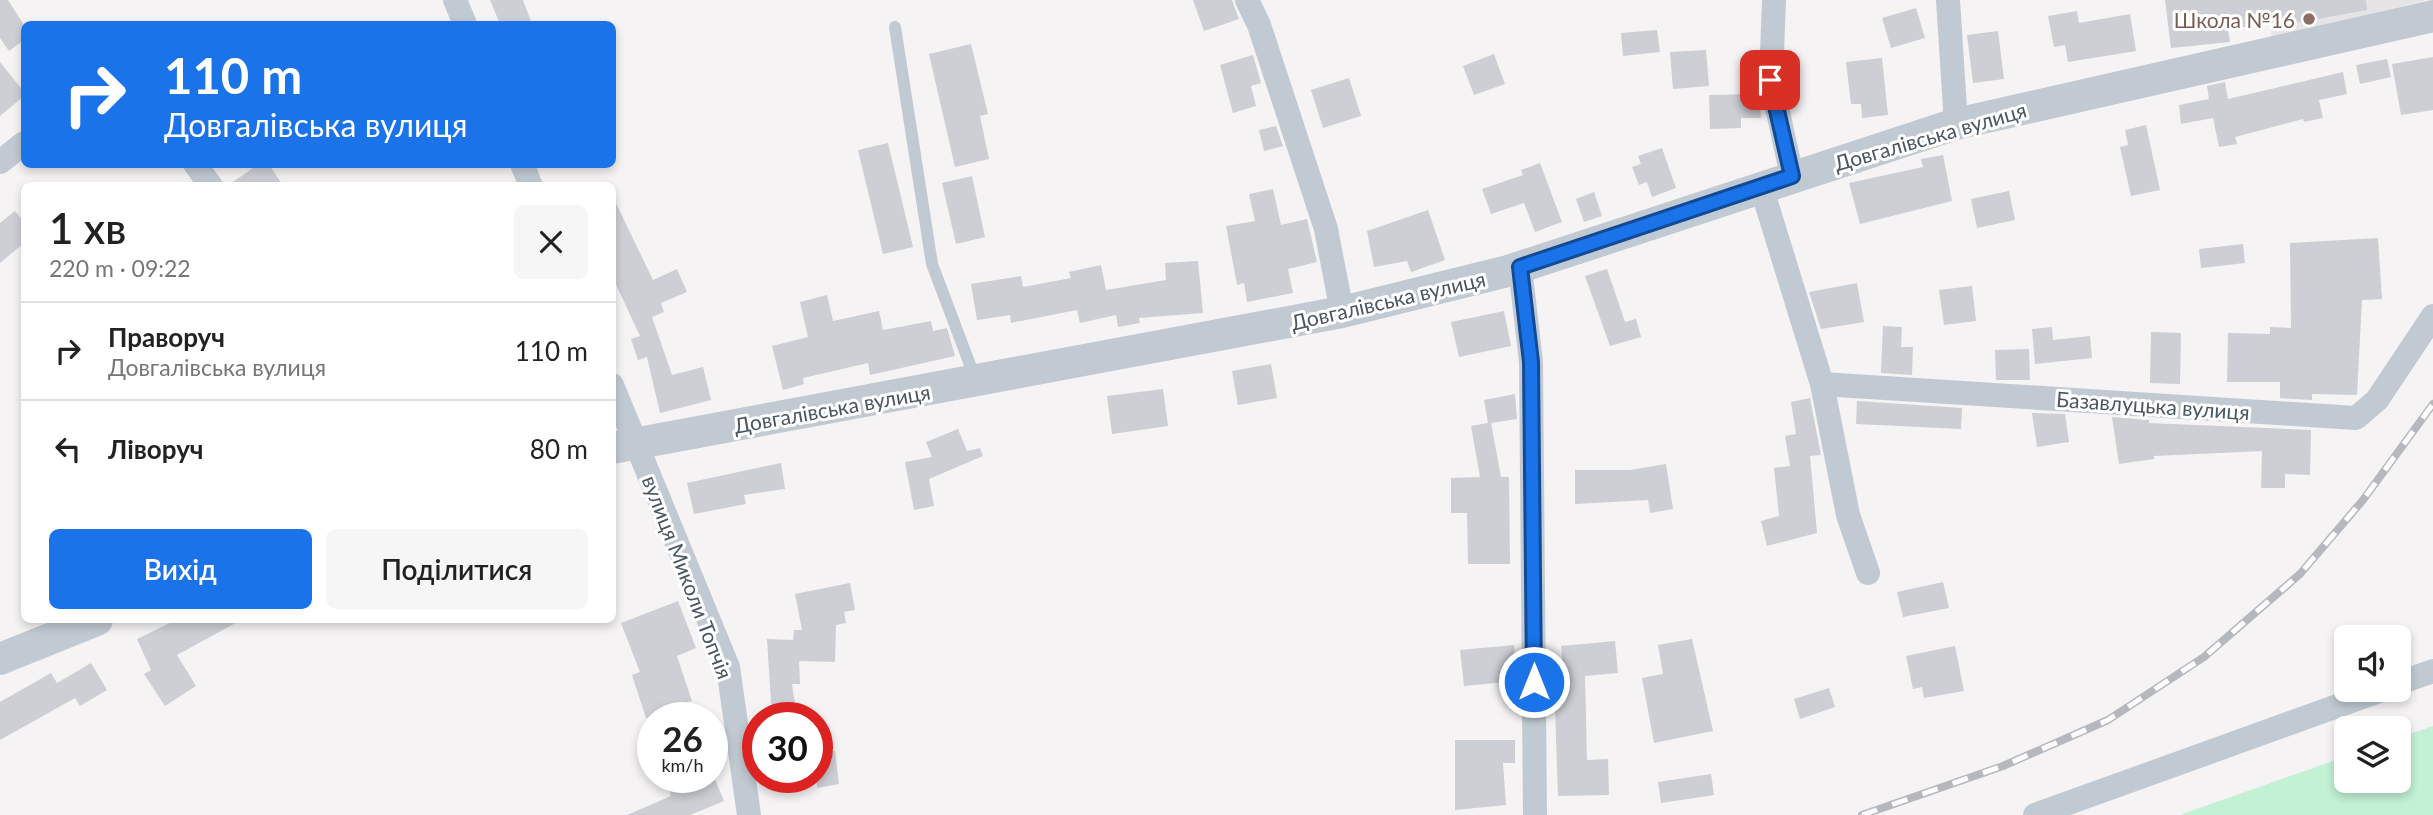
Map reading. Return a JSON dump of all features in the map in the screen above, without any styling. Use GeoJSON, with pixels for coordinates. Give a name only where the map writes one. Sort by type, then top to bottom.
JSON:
{"type":"FeatureCollection","features":[{"type":"Feature","properties":{"kind":"street"},"geometry":{"type":"LineString","coordinates":[[455,0],[464,21]]}},
{"type":"Feature","properties":{"kind":"street"},"geometry":{"type":"LineString","coordinates":[[1247,0],[1259,25],[1326,229],[1342,312]]}},
{"type":"Feature","properties":{"kind":"street"},"geometry":{"type":"LineString","coordinates":[[1774,0],[1770,80],[1792,176]]}},
{"type":"Feature","properties":{"kind":"street"},"geometry":{"type":"LineString","coordinates":[[1948,0],[1956,124]]}},
{"type":"Feature","properties":{"kind":"street","name":"Довгалівська вулиця"},"geometry":{"type":"LineString","coordinates":[[625,446],[1342,312],[1520,267],[1956,124],[2433,16]]}},
{"type":"Feature","properties":{"kind":"street"},"geometry":{"type":"LineString","coordinates":[[0,162],[21,145]]}},
{"type":"Feature","properties":{"kind":"street"},"geometry":{"type":"LineString","coordinates":[[197,168],[208,182]]}},
{"type":"Feature","properties":{"kind":"street"},"geometry":{"type":"LineString","coordinates":[[1761,186],[1822,384],[1848,515],[1868,573]]}},
{"type":"Feature","properties":{"kind":"street"},"geometry":{"type":"LineString","coordinates":[[1520,267],[1531,362],[1535,815]]}},
{"type":"Feature","properties":{"kind":"street","name":"Базавлуцька вулиця"},"geometry":{"type":"LineString","coordinates":[[1822,384],[2356,418],[2377,400],[2433,316]]}},
{"type":"Feature","properties":{"kind":"street","name":"вулиця Миколи Топчія"},"geometry":{"type":"LineString","coordinates":[[616,404],[625,446],[728,667],[750,815]]}},
{"type":"Feature","properties":{"kind":"street"},"geometry":{"type":"LineString","coordinates":[[0,659],[90,623]]}},
{"type":"Feature","properties":{"kind":"street"},"geometry":{"type":"LineString","coordinates":[[2411,679],[2433,671]]}},
{"type":"Feature","properties":{"kind":"street"},"geometry":{"type":"LineString","coordinates":[[2035,815],[2349,702]]}},
{"type":"Feature","properties":{"kind":"lane"},"geometry":{"type":"LineString","coordinates":[[895,27],[932,264],[976,382]]}},
{"type":"Feature","properties":{"kind":"shaded area","name":"Школа №16"},"geometry":{"type":"Polygon","coordinates":[[[2266,0],[2424,0],[2424,1],[2272,38],[2266,0]]]}},
{"type":"Feature","properties":{"kind":"green space"},"geometry":{"type":"Polygon","coordinates":[[[2433,726],[2433,815],[2180,815],[2334,761],[2334,793],[2411,793],[2411,734],[2433,726]]]}},
{"type":"Feature","properties":{"kind":"building"},"geometry":{"type":"Polygon","coordinates":[[[0,0],[8,0],[21,21],[21,42],[9,51],[0,38],[0,0]]]}},
{"type":"Feature","properties":{"kind":"building"},"geometry":{"type":"Polygon","coordinates":[[[490,0],[523,0],[531,21],[499,21],[490,0]]]}},
{"type":"Feature","properties":{"kind":"building"},"geometry":{"type":"Polygon","coordinates":[[[1193,0],[1232,0],[1239,19],[1204,31],[1193,0]]]}},
{"type":"Feature","properties":{"kind":"building"},"geometry":{"type":"Polygon","coordinates":[[[2165,0],[2366,0],[2367,10],[2296,23],[2295,18],[2228,30],[2230,42],[2171,48],[2165,0]]]}},
{"type":"Feature","properties":{"kind":"building"},"geometry":{"type":"Polygon","coordinates":[[[1916,8],[1925,38],[1891,48],[1882,18],[1916,8]]]}},
{"type":"Feature","properties":{"kind":"building"},"geometry":{"type":"Polygon","coordinates":[[[2077,11],[2079,23],[2130,14],[2136,51],[2068,62],[2065,45],[2054,47],[2048,16],[2077,11]]]}},
{"type":"Feature","properties":{"kind":"building"},"geometry":{"type":"Polygon","coordinates":[[[1657,30],[1660,52],[1623,56],[1621,33],[1657,30]]]}},
{"type":"Feature","properties":{"kind":"building"},"geometry":{"type":"Polygon","coordinates":[[[1998,31],[2004,79],[1973,83],[1967,35],[1998,31]]]}},
{"type":"Feature","properties":{"kind":"building"},"geometry":{"type":"Polygon","coordinates":[[[971,44],[988,114],[980,116],[989,159],[955,167],[929,54],[971,44]]]}},
{"type":"Feature","properties":{"kind":"building"},"geometry":{"type":"Polygon","coordinates":[[[1706,50],[1709,86],[1673,89],[1670,52],[1706,50]]]}},
{"type":"Feature","properties":{"kind":"building"},"geometry":{"type":"Polygon","coordinates":[[[1494,54],[1505,84],[1474,95],[1463,66],[1494,54]]]}},
{"type":"Feature","properties":{"kind":"building"},"geometry":{"type":"Polygon","coordinates":[[[1253,55],[1261,83],[1251,86],[1256,106],[1233,113],[1220,65],[1253,55]]]}},
{"type":"Feature","properties":{"kind":"building"},"geometry":{"type":"Polygon","coordinates":[[[2433,57],[2433,110],[2401,115],[2392,64],[2433,57]]]}},
{"type":"Feature","properties":{"kind":"building"},"geometry":{"type":"Polygon","coordinates":[[[1882,58],[1888,115],[1862,118],[1861,104],[1851,104],[1846,62],[1882,58]]]}},
{"type":"Feature","properties":{"kind":"building"},"geometry":{"type":"Polygon","coordinates":[[[2387,59],[2391,77],[2360,84],[2356,65],[2387,59]]]}},
{"type":"Feature","properties":{"kind":"building"},"geometry":{"type":"Polygon","coordinates":[[[0,62],[21,88],[21,98],[0,116],[0,62]]]}},
{"type":"Feature","properties":{"kind":"building"},"geometry":{"type":"Polygon","coordinates":[[[2343,72],[2347,94],[2319,100],[2323,118],[2304,122],[2303,119],[2235,137],[2237,144],[2219,147],[2213,118],[2181,124],[2179,105],[2209,99],[2207,86],[2225,82],[2228,99],[2343,72]]]}},
{"type":"Feature","properties":{"kind":"building"},"geometry":{"type":"Polygon","coordinates":[[[1349,78],[1361,116],[1323,128],[1311,90],[1349,78]]]}},
{"type":"Feature","properties":{"kind":"building"},"geometry":{"type":"Polygon","coordinates":[[[1759,94],[1761,118],[1741,118],[1741,128],[1710,129],[1709,95],[1759,94]]]}},
{"type":"Feature","properties":{"kind":"building"},"geometry":{"type":"Polygon","coordinates":[[[2146,125],[2160,190],[2131,196],[2120,147],[2128,145],[2125,130],[2146,125]]]}},
{"type":"Feature","properties":{"kind":"building"},"geometry":{"type":"Polygon","coordinates":[[[1276,126],[1283,146],[1264,151],[1259,130],[1276,126]]]}},
{"type":"Feature","properties":{"kind":"building"},"geometry":{"type":"Polygon","coordinates":[[[888,143],[913,247],[883,254],[858,150],[888,143]]]}},
{"type":"Feature","properties":{"kind":"building"},"geometry":{"type":"Polygon","coordinates":[[[1662,148],[1676,188],[1652,197],[1647,182],[1639,185],[1632,167],[1641,164],[1638,156],[1662,148]]]}},
{"type":"Feature","properties":{"kind":"building"},"geometry":{"type":"Polygon","coordinates":[[[1943,155],[1952,201],[1860,224],[1849,183],[1923,167],[1921,159],[1943,155]]]}},
{"type":"Feature","properties":{"kind":"building"},"geometry":{"type":"Polygon","coordinates":[[[1540,163],[1562,222],[1535,232],[1524,203],[1491,214],[1482,189],[1523,175],[1521,170],[1540,163]]]}},
{"type":"Feature","properties":{"kind":"building"},"geometry":{"type":"Polygon","coordinates":[[[253,168],[272,168],[280,182],[233,182],[253,168]]]}},
{"type":"Feature","properties":{"kind":"building"},"geometry":{"type":"Polygon","coordinates":[[[972,176],[985,237],[956,244],[942,183],[972,176]]]}},
{"type":"Feature","properties":{"kind":"building"},"geometry":{"type":"Polygon","coordinates":[[[1273,189],[1281,225],[1307,219],[1317,262],[1288,269],[1293,293],[1247,302],[1244,283],[1237,285],[1226,226],[1255,221],[1249,194],[1273,189]]]}},
{"type":"Feature","properties":{"kind":"building"},"geometry":{"type":"Polygon","coordinates":[[[2009,191],[2015,220],[1977,228],[1971,199],[2009,191]]]}},
{"type":"Feature","properties":{"kind":"building"},"geometry":{"type":"Polygon","coordinates":[[[1594,192],[1602,216],[1584,222],[1576,199],[1594,192]]]}},
{"type":"Feature","properties":{"kind":"building"},"geometry":{"type":"Polygon","coordinates":[[[616,203],[653,280],[677,269],[687,292],[661,303],[664,312],[652,317],[672,375],[703,367],[711,400],[660,413],[647,357],[638,360],[631,339],[640,336],[616,285],[616,203]]]}},
{"type":"Feature","properties":{"kind":"building"},"geometry":{"type":"Polygon","coordinates":[[[1428,210],[1445,260],[1411,272],[1407,261],[1374,267],[1367,231],[1428,210]]]}},
{"type":"Feature","properties":{"kind":"building"},"geometry":{"type":"Polygon","coordinates":[[[15,211],[21,218],[21,246],[0,263],[0,223],[15,211]]]}},
{"type":"Feature","properties":{"kind":"building"},"geometry":{"type":"Polygon","coordinates":[[[2378,238],[2382,299],[2362,300],[2357,395],[2312,394],[2312,400],[2280,398],[2280,382],[2227,382],[2228,333],[2270,334],[2270,327],[2291,328],[2290,243],[2378,238]]]}},
{"type":"Feature","properties":{"kind":"building"},"geometry":{"type":"Polygon","coordinates":[[[2243,244],[2245,263],[2201,268],[2199,249],[2243,244]]]}},
{"type":"Feature","properties":{"kind":"building"},"geometry":{"type":"Polygon","coordinates":[[[1198,261],[1203,313],[1139,318],[1140,323],[1118,327],[1116,315],[1080,323],[1077,310],[1011,323],[1010,315],[977,320],[971,284],[1021,276],[1023,287],[1071,278],[1069,272],[1101,265],[1106,290],[1166,280],[1165,263],[1198,261]]]}},
{"type":"Feature","properties":{"kind":"building"},"geometry":{"type":"Polygon","coordinates":[[[1607,269],[1625,322],[1636,319],[1641,337],[1610,346],[1585,276],[1607,269]]]}},
{"type":"Feature","properties":{"kind":"building"},"geometry":{"type":"Polygon","coordinates":[[[1857,283],[1864,322],[1821,329],[1809,292],[1857,283]]]}},
{"type":"Feature","properties":{"kind":"building"},"geometry":{"type":"Polygon","coordinates":[[[1972,286],[1976,321],[1944,325],[1939,290],[1972,286]]]}},
{"type":"Feature","properties":{"kind":"building"},"geometry":{"type":"Polygon","coordinates":[[[827,295],[833,321],[879,311],[883,330],[931,321],[933,331],[947,328],[955,356],[870,375],[868,363],[803,378],[804,384],[783,390],[772,346],[808,337],[800,302],[827,295]]]}},
{"type":"Feature","properties":{"kind":"building"},"geometry":{"type":"Polygon","coordinates":[[[1504,311],[1511,346],[1459,357],[1451,322],[1504,311]]]}},
{"type":"Feature","properties":{"kind":"building"},"geometry":{"type":"Polygon","coordinates":[[[1883,326],[1902,327],[1901,347],[1913,347],[1912,375],[1881,373],[1883,326]]]}},
{"type":"Feature","properties":{"kind":"building"},"geometry":{"type":"Polygon","coordinates":[[[2052,327],[2053,340],[2090,336],[2092,358],[2035,364],[2032,329],[2052,327]]]}},
{"type":"Feature","properties":{"kind":"building"},"geometry":{"type":"Polygon","coordinates":[[[2151,332],[2181,333],[2180,384],[2150,383],[2151,332]]]}},
{"type":"Feature","properties":{"kind":"building"},"geometry":{"type":"Polygon","coordinates":[[[2029,349],[2030,380],[1996,380],[1995,350],[2029,349]]]}},
{"type":"Feature","properties":{"kind":"building"},"geometry":{"type":"Polygon","coordinates":[[[1271,364],[1277,398],[1238,405],[1232,371],[1271,364]]]}},
{"type":"Feature","properties":{"kind":"building"},"geometry":{"type":"Polygon","coordinates":[[[1163,389],[1168,426],[1112,434],[1107,396],[1163,389]]]}},
{"type":"Feature","properties":{"kind":"building"},"geometry":{"type":"Polygon","coordinates":[[[1515,394],[1517,419],[1491,423],[1501,477],[1509,477],[1510,564],[1468,564],[1467,513],[1451,513],[1451,478],[1480,477],[1471,426],[1488,423],[1484,400],[1515,394]]]}},
{"type":"Feature","properties":{"kind":"building"},"geometry":{"type":"Polygon","coordinates":[[[1810,398],[1821,455],[1810,456],[1817,533],[1767,546],[1761,521],[1779,516],[1774,468],[1790,466],[1785,436],[1796,434],[1791,402],[1810,398]]]}},
{"type":"Feature","properties":{"kind":"building"},"geometry":{"type":"Polygon","coordinates":[[[1857,401],[1962,408],[1961,429],[1856,424],[1857,401]]]}},
{"type":"Feature","properties":{"kind":"building"},"geometry":{"type":"Polygon","coordinates":[[[2032,413],[2065,414],[2069,442],[2037,447],[2032,413]]]}},
{"type":"Feature","properties":{"kind":"building"},"geometry":{"type":"Polygon","coordinates":[[[2112,417],[2149,420],[2149,423],[2311,430],[2310,475],[2285,474],[2285,488],[2261,488],[2262,451],[2154,456],[2154,459],[2119,464],[2112,417]]]}},
{"type":"Feature","properties":{"kind":"building"},"geometry":{"type":"Polygon","coordinates":[[[958,429],[967,451],[980,448],[983,456],[929,479],[934,506],[914,510],[905,462],[932,457],[926,442],[958,429]]]}},
{"type":"Feature","properties":{"kind":"building"},"geometry":{"type":"Polygon","coordinates":[[[781,463],[785,489],[744,495],[746,504],[694,514],[687,483],[781,463]]]}},
{"type":"Feature","properties":{"kind":"building"},"geometry":{"type":"Polygon","coordinates":[[[1666,464],[1673,509],[1650,513],[1648,500],[1575,504],[1575,470],[1630,470],[1666,464]]]}},
{"type":"Feature","properties":{"kind":"building"},"geometry":{"type":"Polygon","coordinates":[[[1943,582],[1949,608],[1903,617],[1897,592],[1943,582]]]}},
{"type":"Feature","properties":{"kind":"building"},"geometry":{"type":"Polygon","coordinates":[[[850,583],[855,610],[844,612],[846,623],[836,625],[835,662],[799,661],[800,684],[792,684],[795,702],[771,702],[767,639],[793,640],[794,630],[802,630],[795,594],[850,583]]]}},
{"type":"Feature","properties":{"kind":"building"},"geometry":{"type":"Polygon","coordinates":[[[678,601],[696,648],[677,656],[692,701],[641,702],[632,675],[640,672],[621,623],[678,601]]]}},
{"type":"Feature","properties":{"kind":"building"},"geometry":{"type":"Polygon","coordinates":[[[170,623],[236,623],[177,655],[196,686],[165,706],[144,674],[151,670],[137,639],[170,623]]]}},
{"type":"Feature","properties":{"kind":"building"},"geometry":{"type":"Polygon","coordinates":[[[1692,639],[1713,731],[1654,743],[1642,678],[1663,674],[1658,645],[1692,639]]]}},
{"type":"Feature","properties":{"kind":"building"},"geometry":{"type":"Polygon","coordinates":[[[1615,641],[1618,673],[1585,676],[1587,760],[1608,759],[1609,795],[1558,796],[1554,679],[1564,679],[1561,646],[1615,641]]]}},
{"type":"Feature","properties":{"kind":"building"},"geometry":{"type":"Polygon","coordinates":[[[1514,645],[1518,681],[1464,686],[1460,650],[1514,645]]]}},
{"type":"Feature","properties":{"kind":"building"},"geometry":{"type":"Polygon","coordinates":[[[1955,646],[1964,691],[1924,698],[1922,687],[1913,689],[1906,656],[1955,646]]]}},
{"type":"Feature","properties":{"kind":"building"},"geometry":{"type":"Polygon","coordinates":[[[91,663],[107,690],[80,706],[75,698],[0,740],[0,702],[51,673],[57,683],[91,663]]]}},
{"type":"Feature","properties":{"kind":"building"},"geometry":{"type":"Polygon","coordinates":[[[1829,688],[1835,707],[1800,719],[1794,699],[1829,688]]]}},
{"type":"Feature","properties":{"kind":"building"},"geometry":{"type":"Polygon","coordinates":[[[1455,740],[1515,740],[1515,763],[1503,763],[1506,805],[1455,810],[1455,740]]]}},
{"type":"Feature","properties":{"kind":"building"},"geometry":{"type":"Polygon","coordinates":[[[833,751],[839,784],[833,785],[833,751]]]}},
{"type":"Feature","properties":{"kind":"building"},"geometry":{"type":"Polygon","coordinates":[[[1711,774],[1714,795],[1661,803],[1658,782],[1711,774]]]}},
{"type":"Feature","properties":{"kind":"building"},"geometry":{"type":"Polygon","coordinates":[[[670,793],[721,793],[724,801],[690,815],[627,815],[671,796],[670,793]]]}},
{"type":"Feature","properties":{"kind":"railway"},"geometry":{"type":"LineString","coordinates":[[1862,815],[2003,766],[2108,720],[2204,657],[2300,574],[2363,500],[2433,404]]}},
{"type":"Feature","properties":{"kind":"place","name":"Школа №16"},"geometry":{"type":"Point","coordinates":[2309,19]}},
{"type":"Feature","properties":{"kind":"route"},"geometry":{"type":"LineString","coordinates":[[1534,682],[1531,362],[1520,267],[1792,176],[1770,80]]}}]}
